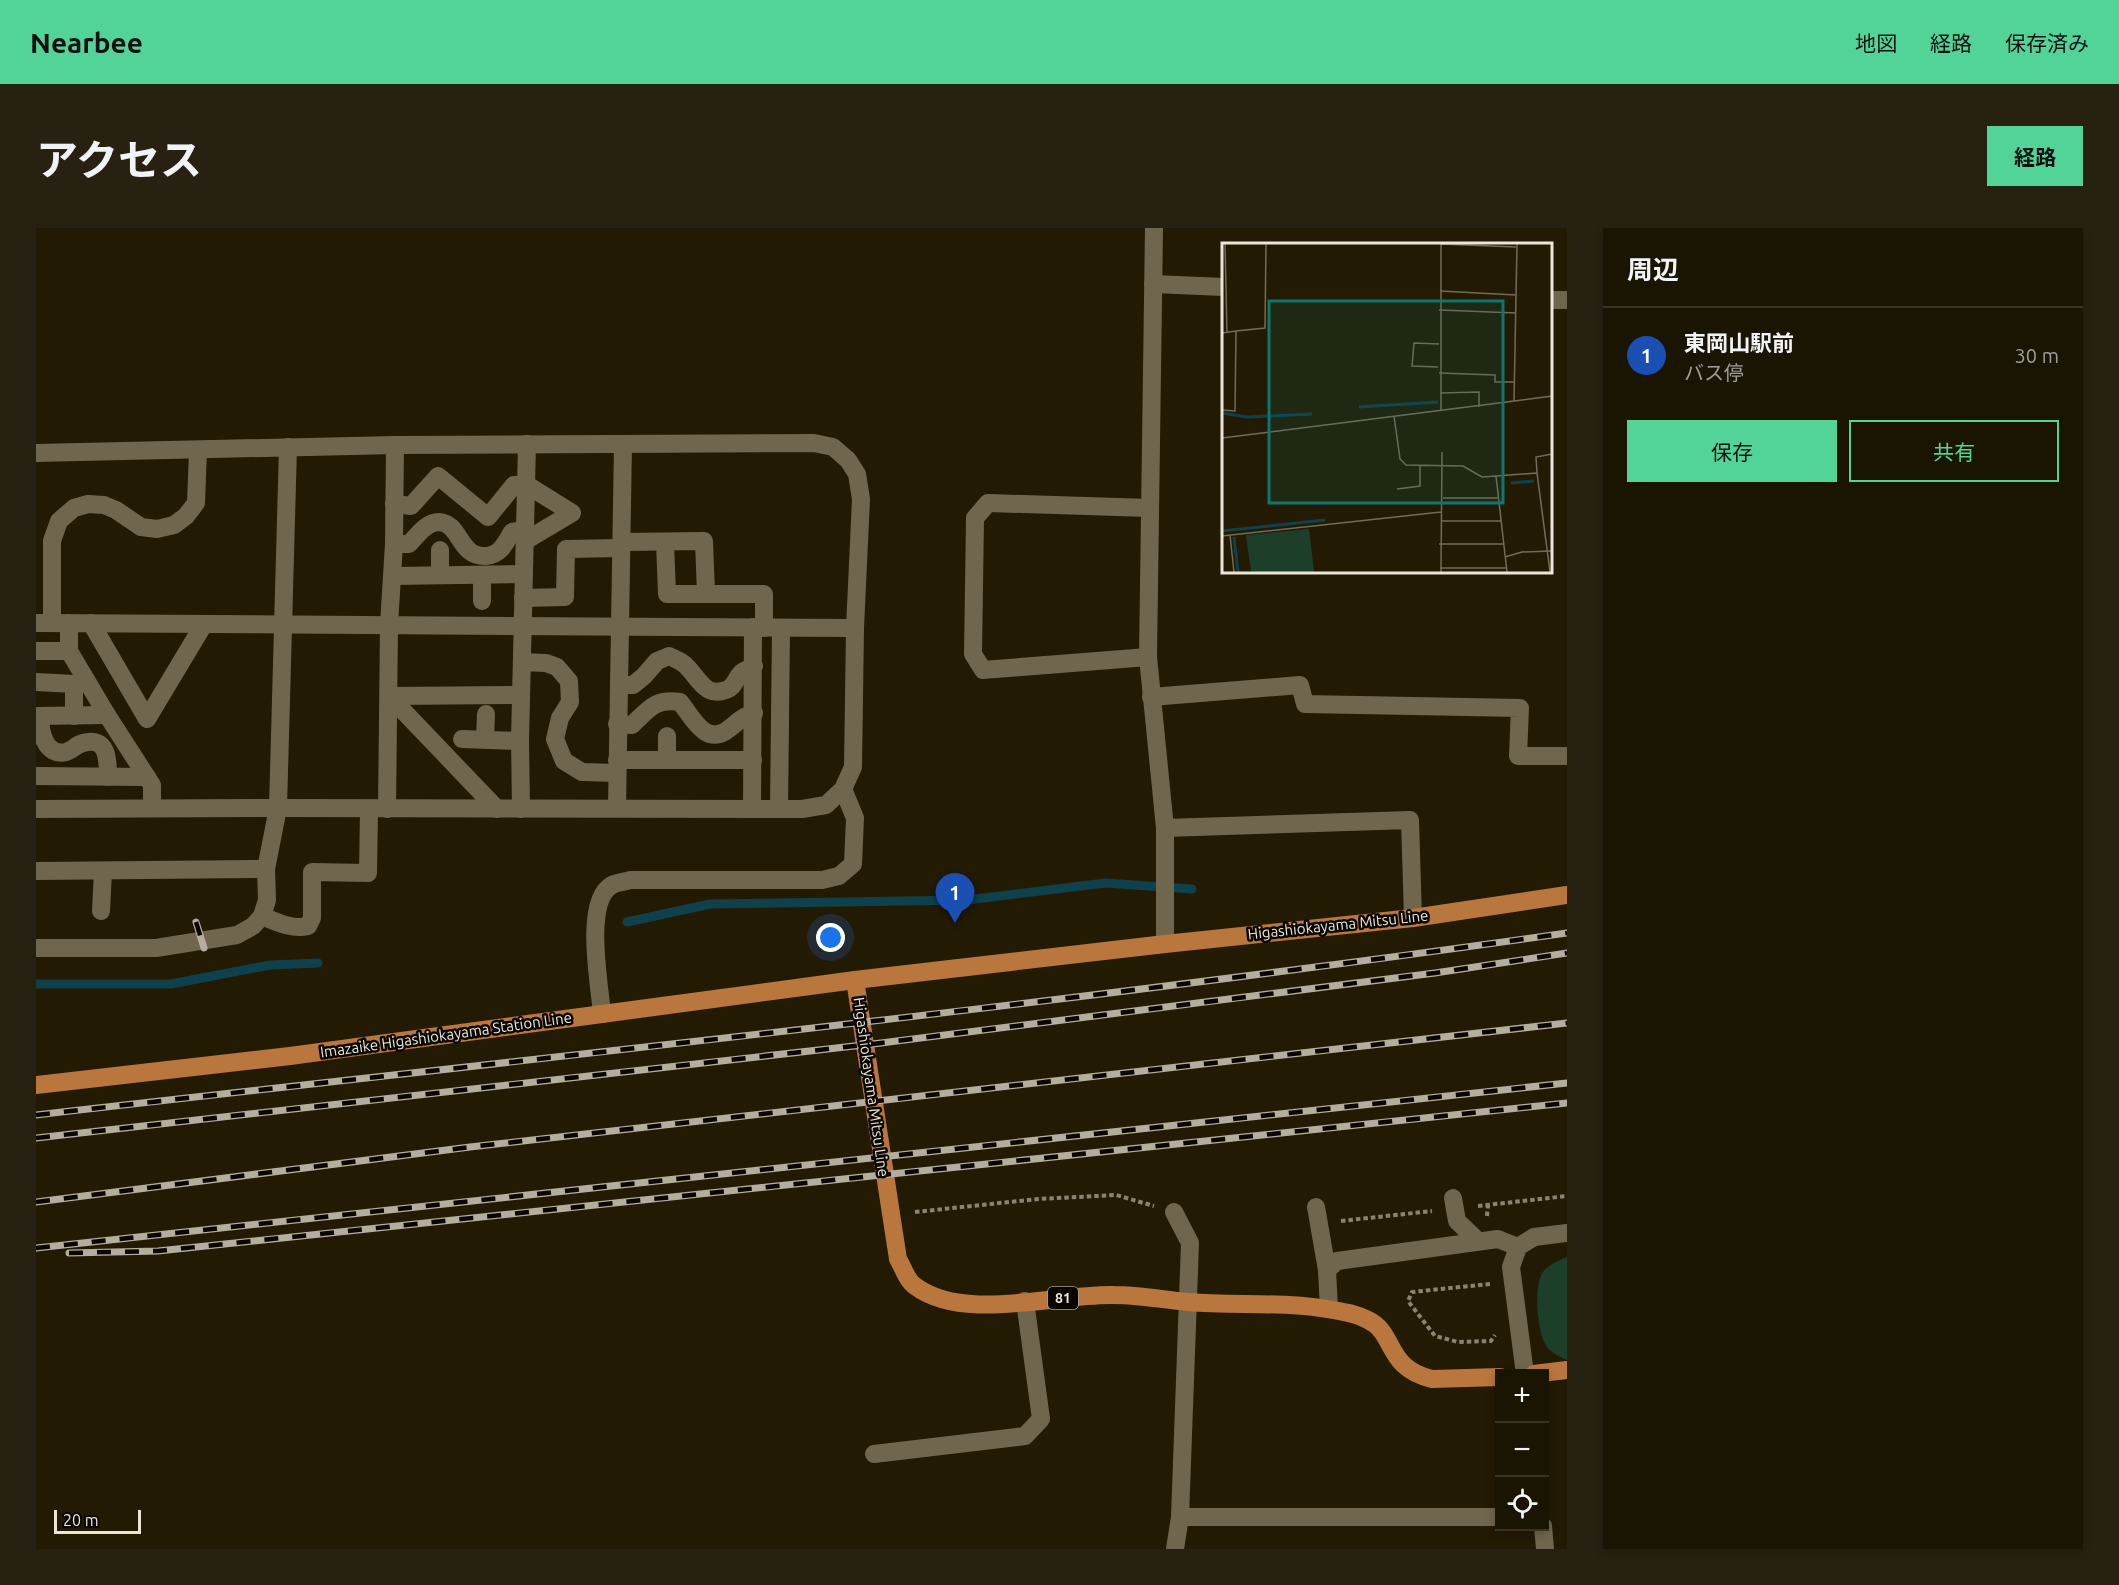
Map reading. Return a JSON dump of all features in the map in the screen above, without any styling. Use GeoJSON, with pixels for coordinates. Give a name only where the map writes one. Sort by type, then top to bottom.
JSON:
{"type":"FeatureCollection","features":[{"type":"Feature","properties":{"kind":"main road","name":"Higashiokayama Mitsu Line"},"geometry":{"type":"LineString","coordinates":[[1495,1377],[1432,1379],[1411,1373],[1401,1364],[1383,1333],[1371,1321],[1355,1314],[1309,1306],[1189,1302],[1115,1295],[968,1306],[936,1298],[913,1285],[898,1259],[855,980],[1413,918],[1567,895]]}},
{"type":"Feature","properties":{"kind":"main road","name":"Imazaike Higashiokayama Station Line"},"geometry":{"type":"LineString","coordinates":[[36,1085],[290,1056],[855,980]]}},
{"type":"Feature","properties":{"kind":"main road"},"geometry":{"type":"LineString","coordinates":[[1549,1372],[1567,1370]]}},
{"type":"Feature","properties":{"kind":"street"},"geometry":{"type":"LineString","coordinates":[[1154,228],[1148,657],[1165,828],[1165,944]]}},
{"type":"Feature","properties":{"kind":"street"},"geometry":{"type":"LineString","coordinates":[[1153,284],[1222,286]]}},
{"type":"Feature","properties":{"kind":"street"},"geometry":{"type":"LineString","coordinates":[[36,453],[395,445],[814,443],[833,447],[848,460],[857,474],[861,499],[855,628],[853,767],[843,789],[826,805],[802,810],[752,808],[36,809]]}},
{"type":"Feature","properties":{"kind":"street"},"geometry":{"type":"LineString","coordinates":[[521,808],[520,741],[527,444]]}},
{"type":"Feature","properties":{"kind":"street"},"geometry":{"type":"LineString","coordinates":[[617,808],[623,444]]}},
{"type":"Feature","properties":{"kind":"street"},"geometry":{"type":"LineString","coordinates":[[262,916],[289,926],[300,928],[308,926],[312,918],[312,872],[368,873],[378,808],[388,696],[395,445]]}},
{"type":"Feature","properties":{"kind":"street"},"geometry":{"type":"LineString","coordinates":[[36,948],[156,948],[237,935],[253,926],[262,916],[267,900],[266,869],[278,808],[288,447]]}},
{"type":"Feature","properties":{"kind":"street"},"geometry":{"type":"LineString","coordinates":[[152,808],[152,785],[52,623],[51,541],[59,521],[74,508],[88,504],[104,505],[116,510],[141,527],[157,529],[174,525],[186,516],[196,503],[198,450]]}},
{"type":"Feature","properties":{"kind":"street"},"geometry":{"type":"LineString","coordinates":[[394,504],[411,506],[438,476],[488,517],[514,485],[526,485],[572,513],[525,536],[512,532],[503,548],[495,555],[483,556],[472,553],[463,546],[450,526],[439,522],[427,525],[409,544],[394,544]]}},
{"type":"Feature","properties":{"kind":"street"},"geometry":{"type":"LineString","coordinates":[[1148,657],[983,670],[973,654],[975,518],[988,502],[1149,508]]}},
{"type":"Feature","properties":{"kind":"street"},"geometry":{"type":"LineString","coordinates":[[523,598],[565,597],[566,549],[704,541],[706,594]]}},
{"type":"Feature","properties":{"kind":"street"},"geometry":{"type":"LineString","coordinates":[[665,542],[667,594],[764,594],[779,809]]}},
{"type":"Feature","properties":{"kind":"street"},"geometry":{"type":"LineString","coordinates":[[440,550],[440,575]]}},
{"type":"Feature","properties":{"kind":"street"},"geometry":{"type":"LineString","coordinates":[[392,576],[524,574]]}},
{"type":"Feature","properties":{"kind":"street"},"geometry":{"type":"LineString","coordinates":[[482,575],[482,601]]}},
{"type":"Feature","properties":{"kind":"street"},"geometry":{"type":"LineString","coordinates":[[52,623],[855,628]]}},
{"type":"Feature","properties":{"kind":"street"},"geometry":{"type":"LineString","coordinates":[[91,623],[147,719],[204,624]]}},
{"type":"Feature","properties":{"kind":"street"},"geometry":{"type":"LineString","coordinates":[[752,808],[754,666],[766,627]]}},
{"type":"Feature","properties":{"kind":"street"},"geometry":{"type":"LineString","coordinates":[[36,651],[69,651]]}},
{"type":"Feature","properties":{"kind":"street"},"geometry":{"type":"LineString","coordinates":[[619,685],[633,685],[657,661],[669,656],[680,661],[689,669],[699,684],[708,691],[727,690],[735,684],[741,673],[754,666]]}},
{"type":"Feature","properties":{"kind":"street"},"geometry":{"type":"LineString","coordinates":[[522,663],[546,663],[557,667],[569,681],[570,702],[560,718],[555,739],[564,761],[582,772],[667,760],[753,760]]}},
{"type":"Feature","properties":{"kind":"street"},"geometry":{"type":"LineString","coordinates":[[36,682],[74,684],[74,716]]}},
{"type":"Feature","properties":{"kind":"street"},"geometry":{"type":"LineString","coordinates":[[1151,698],[1300,686],[1305,704],[1520,708],[1518,756],[1567,756]]}},
{"type":"Feature","properties":{"kind":"street"},"geometry":{"type":"LineString","coordinates":[[388,696],[521,695]]}},
{"type":"Feature","properties":{"kind":"street"},"geometry":{"type":"LineString","coordinates":[[388,696],[497,808]]}},
{"type":"Feature","properties":{"kind":"street"},"geometry":{"type":"LineString","coordinates":[[617,724],[632,725],[654,704],[667,700],[680,702],[696,725],[703,732],[713,735],[725,732],[733,727],[739,718],[754,713]]}},
{"type":"Feature","properties":{"kind":"street"},"geometry":{"type":"LineString","coordinates":[[485,739],[486,714]]}},
{"type":"Feature","properties":{"kind":"street"},"geometry":{"type":"LineString","coordinates":[[107,715],[38,716],[44,740],[56,752],[70,751],[84,742],[100,745],[108,757],[108,777]]}},
{"type":"Feature","properties":{"kind":"street"},"geometry":{"type":"LineString","coordinates":[[667,736],[667,760]]}},
{"type":"Feature","properties":{"kind":"street"},"geometry":{"type":"LineString","coordinates":[[462,739],[520,741]]}},
{"type":"Feature","properties":{"kind":"street"},"geometry":{"type":"LineString","coordinates":[[36,776],[147,777]]}},
{"type":"Feature","properties":{"kind":"street"},"geometry":{"type":"LineString","coordinates":[[602,1014],[595,926],[602,896],[612,885],[630,880],[822,880],[839,876],[853,864],[855,818],[843,789]]}},
{"type":"Feature","properties":{"kind":"street"},"geometry":{"type":"LineString","coordinates":[[1165,828],[1410,820],[1413,918]]}},
{"type":"Feature","properties":{"kind":"street"},"geometry":{"type":"LineString","coordinates":[[36,871],[266,869]]}},
{"type":"Feature","properties":{"kind":"street"},"geometry":{"type":"LineString","coordinates":[[101,912],[103,871]]}},
{"type":"Feature","properties":{"kind":"street"},"geometry":{"type":"LineString","coordinates":[[1453,1198],[1457,1221],[1482,1240]]}},
{"type":"Feature","properties":{"kind":"street"},"geometry":{"type":"LineString","coordinates":[[1316,1207],[1327,1270],[1329,1310]]}},
{"type":"Feature","properties":{"kind":"street"},"geometry":{"type":"LineString","coordinates":[[1174,1212],[1190,1243],[1180,1517],[1175,1549]]}},
{"type":"Feature","properties":{"kind":"street"},"geometry":{"type":"LineString","coordinates":[[1524,1369],[1511,1267],[1518,1247],[1534,1237],[1567,1233]]}},
{"type":"Feature","properties":{"kind":"street"},"geometry":{"type":"LineString","coordinates":[[1327,1270],[1337,1261],[1482,1240],[1498,1239],[1518,1247]]}},
{"type":"Feature","properties":{"kind":"street"},"geometry":{"type":"LineString","coordinates":[[874,1454],[1024,1436],[1041,1419],[1025,1301]]}},
{"type":"Feature","properties":{"kind":"street"},"geometry":{"type":"LineString","coordinates":[[1180,1517],[1495,1517]]}},
{"type":"Feature","properties":{"kind":"street"},"geometry":{"type":"LineString","coordinates":[[1543,1531],[1545,1549]]}},
{"type":"Feature","properties":{"kind":"path"},"geometry":{"type":"LineString","coordinates":[[890,1215],[1038,1199],[1116,1195],[1174,1212]]}},
{"type":"Feature","properties":{"kind":"path"},"geometry":{"type":"LineString","coordinates":[[1488,1205],[1482,1240],[1493,1284],[1412,1292],[1408,1301],[1435,1336],[1458,1342],[1491,1341],[1500,1330]]}},
{"type":"Feature","properties":{"kind":"green space"},"geometry":{"type":"Polygon","coordinates":[[[1567,1257],[1567,1360],[1547,1347],[1541,1331],[1537,1299],[1543,1272],[1557,1261],[1567,1257]]]}},
{"type":"Feature","properties":{"kind":"waterway"},"geometry":{"type":"LineString","coordinates":[[627,922],[710,904],[967,900],[1105,883],[1192,889]]}},
{"type":"Feature","properties":{"kind":"waterway"},"geometry":{"type":"LineString","coordinates":[[36,984],[171,984],[270,965],[318,963]]}},
{"type":"Feature","properties":{"kind":"railway"},"geometry":{"type":"LineString","coordinates":[[196,922],[204,948]]}},
{"type":"Feature","properties":{"kind":"railway"},"geometry":{"type":"LineString","coordinates":[[36,1115],[994,1007],[1567,933]]}},
{"type":"Feature","properties":{"kind":"railway"},"geometry":{"type":"LineString","coordinates":[[36,1138],[881,1043],[1435,973],[1567,953]]}},
{"type":"Feature","properties":{"kind":"railway"},"geometry":{"type":"LineString","coordinates":[[36,1202],[470,1147],[1567,1023]]}},
{"type":"Feature","properties":{"kind":"railway"},"geometry":{"type":"LineString","coordinates":[[36,1248],[1567,1083]]}},
{"type":"Feature","properties":{"kind":"railway"},"geometry":{"type":"LineString","coordinates":[[69,1253],[158,1251],[1567,1103]]}},
{"type":"Feature","properties":{"kind":"place","name":"東岡山駅前"},"geometry":{"type":"Point","coordinates":[955,923]}}]}
